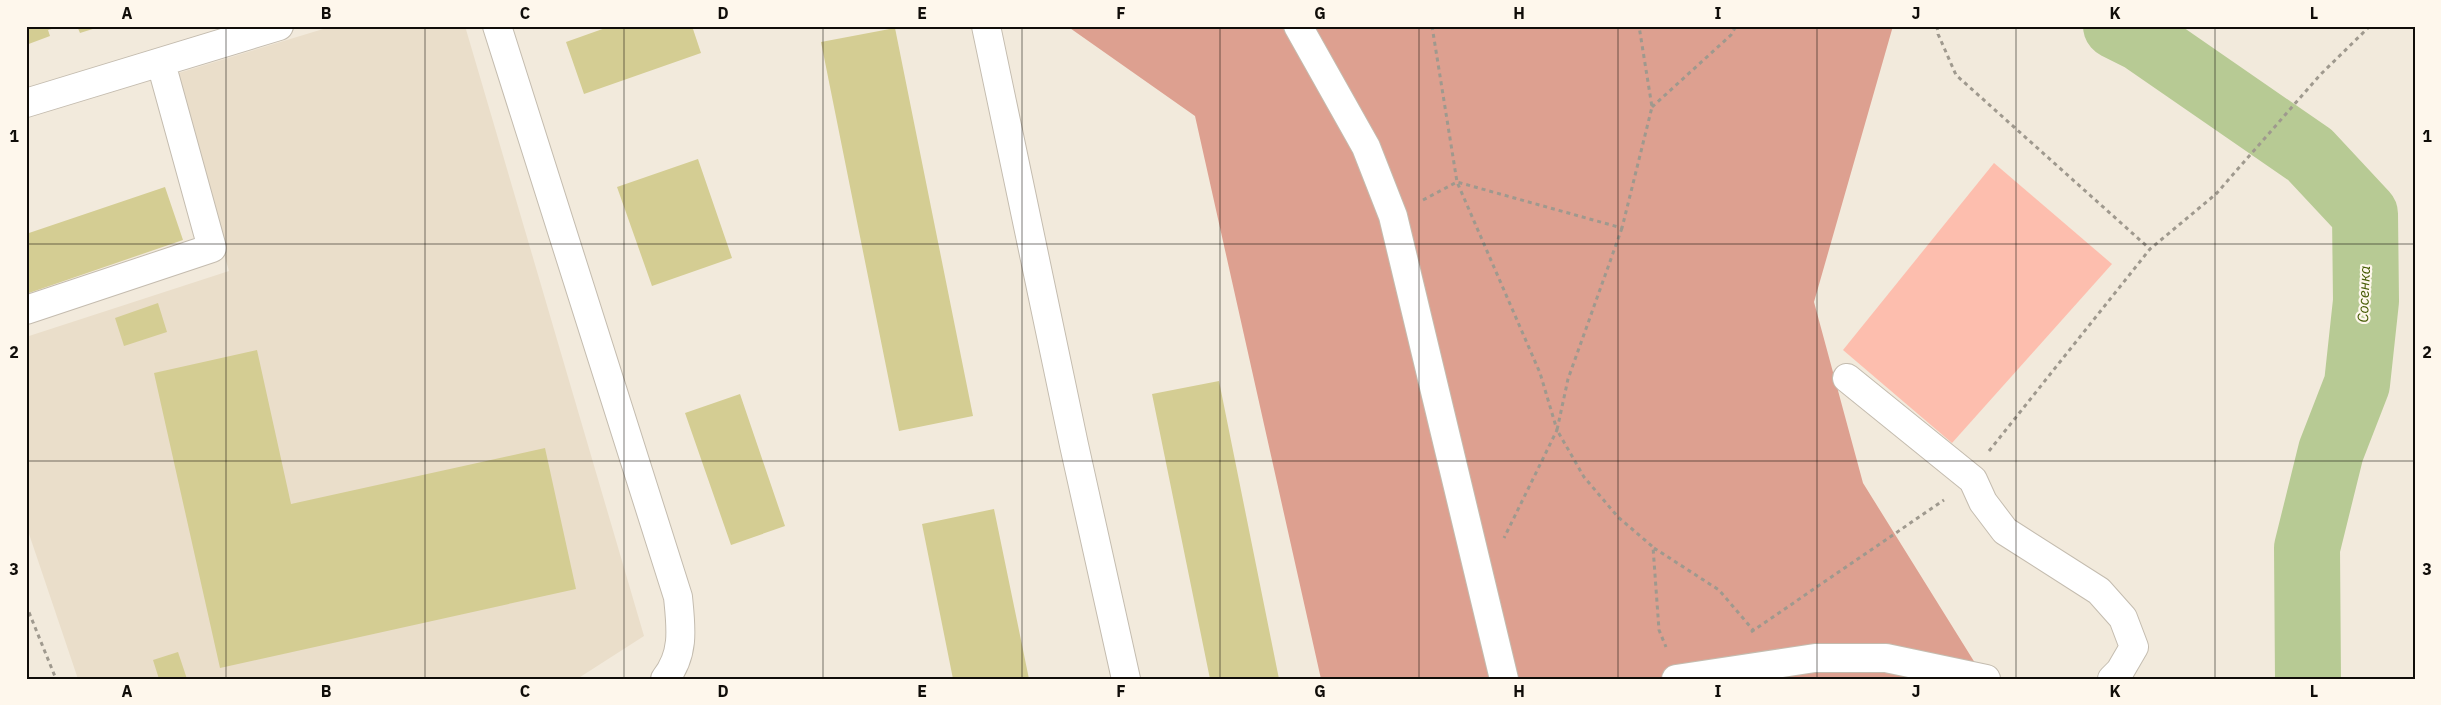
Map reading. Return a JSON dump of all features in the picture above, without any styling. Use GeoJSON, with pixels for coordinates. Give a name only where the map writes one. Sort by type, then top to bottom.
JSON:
{"type":"FeatureCollection","features":[{"type":"Feature","properties":{"kind":"lane"},"geometry":{"type":"LineString","coordinates":[[26,103],[279,26]]}},
{"type":"Feature","properties":{"kind":"lane"},"geometry":{"type":"LineString","coordinates":[[497,26],[678,597],[682,634],[674,667],[664,679]]}},
{"type":"Feature","properties":{"kind":"lane"},"geometry":{"type":"LineString","coordinates":[[986,26],[1074,445],[1126,679]]}},
{"type":"Feature","properties":{"kind":"lane"},"geometry":{"type":"LineString","coordinates":[[1298,26],[1366,147],[1393,216],[1504,679]]}},
{"type":"Feature","properties":{"kind":"lane"},"geometry":{"type":"LineString","coordinates":[[26,310],[212,248],[161,63]]}},
{"type":"Feature","properties":{"kind":"lane"},"geometry":{"type":"LineString","coordinates":[[1847,378],[1973,480],[1983,502],[2005,531],[2099,591],[2123,618],[2134,647],[2120,671],[2112,679]]}},
{"type":"Feature","properties":{"kind":"lane"},"geometry":{"type":"LineString","coordinates":[[1677,678],[1815,658],[1886,658],[1986,679]]}},
{"type":"Feature","properties":{"kind":"path"},"geometry":{"type":"LineString","coordinates":[[1432,26],[1457,182],[1540,373],[1557,430],[1584,478],[1618,517],[1654,547],[1719,590],[1754,631],[1762,635]]}},
{"type":"Feature","properties":{"kind":"path"},"geometry":{"type":"LineString","coordinates":[[1481,583],[1557,430],[1568,380],[1622,228],[1652,107],[1639,26]]}},
{"type":"Feature","properties":{"kind":"path"},"geometry":{"type":"LineString","coordinates":[[1652,107],[1731,35],[1736,26]]}},
{"type":"Feature","properties":{"kind":"path"},"geometry":{"type":"LineString","coordinates":[[1937,26],[1938,34],[1956,74],[2150,249]]}},
{"type":"Feature","properties":{"kind":"path"},"geometry":{"type":"LineString","coordinates":[[1754,631],[1973,480],[1985,456],[2150,249],[2216,194],[2320,75],[2370,26]]}},
{"type":"Feature","properties":{"kind":"path"},"geometry":{"type":"LineString","coordinates":[[1393,216],[1457,182],[1622,228]]}},
{"type":"Feature","properties":{"kind":"path"},"geometry":{"type":"LineString","coordinates":[[1654,547],[1660,630],[1677,678]]}},
{"type":"Feature","properties":{"kind":"path"},"geometry":{"type":"LineString","coordinates":[[26,605],[56,679]]}},
{"type":"Feature","properties":{"kind":"shaded area"},"geometry":{"type":"Polygon","coordinates":[[[333,26],[465,26],[644,636],[577,679],[78,679],[26,525],[26,337],[229,271],[172,75],[333,26]]]}},
{"type":"Feature","properties":{"kind":"shaded area"},"geometry":{"type":"Polygon","coordinates":[[[1067,26],[1893,26],[1814,302],[1863,483],[1985,679],[1321,679],[1195,116],[1067,26]]]}},
{"type":"Feature","properties":{"kind":"shaded area"},"geometry":{"type":"Polygon","coordinates":[[[1994,163],[2112,264],[1952,443],[1843,350],[1994,163]]]}},
{"type":"Feature","properties":{"kind":"building"},"geometry":{"type":"Polygon","coordinates":[[[26,26],[59,27],[48,30],[50,36],[26,45],[26,26]]]}},
{"type":"Feature","properties":{"kind":"building"},"geometry":{"type":"Polygon","coordinates":[[[77,26],[99,26],[99,27],[80,33],[77,26]]]}},
{"type":"Feature","properties":{"kind":"building"},"geometry":{"type":"Polygon","coordinates":[[[611,26],[692,26],[701,53],[584,94],[566,42],[611,26]]]}},
{"type":"Feature","properties":{"kind":"building"},"geometry":{"type":"Polygon","coordinates":[[[895,28],[973,416],[899,431],[821,42],[895,28]]]}},
{"type":"Feature","properties":{"kind":"building"},"geometry":{"type":"Polygon","coordinates":[[[698,159],[732,258],[652,286],[617,187],[698,159]]]}},
{"type":"Feature","properties":{"kind":"building"},"geometry":{"type":"Polygon","coordinates":[[[165,187],[183,240],[26,294],[26,234],[165,187]]]}},
{"type":"Feature","properties":{"kind":"building"},"geometry":{"type":"Polygon","coordinates":[[[158,303],[167,332],[124,346],[115,318],[158,303]]]}},
{"type":"Feature","properties":{"kind":"building"},"geometry":{"type":"Polygon","coordinates":[[[257,350],[291,504],[545,448],[576,589],[220,668],[154,373],[257,350]]]}},
{"type":"Feature","properties":{"kind":"building"},"geometry":{"type":"Polygon","coordinates":[[[1219,381],[1279,679],[1210,679],[1152,394],[1219,381]]]}},
{"type":"Feature","properties":{"kind":"building"},"geometry":{"type":"Polygon","coordinates":[[[740,394],[785,526],[731,545],[685,413],[740,394]]]}},
{"type":"Feature","properties":{"kind":"building"},"geometry":{"type":"Polygon","coordinates":[[[994,509],[1029,679],[953,679],[922,524],[994,509]]]}},
{"type":"Feature","properties":{"kind":"building"},"geometry":{"type":"Polygon","coordinates":[[[178,652],[187,679],[159,679],[153,660],[178,652]]]}},
{"type":"Feature","properties":{"kind":"waterway","name":"Сосенка"},"geometry":{"type":"LineString","coordinates":[[2116,26],[2142,39],[2310,155],[2365,214],[2366,301],[2357,384],[2331,451],[2307,548],[2308,679]]}}]}
